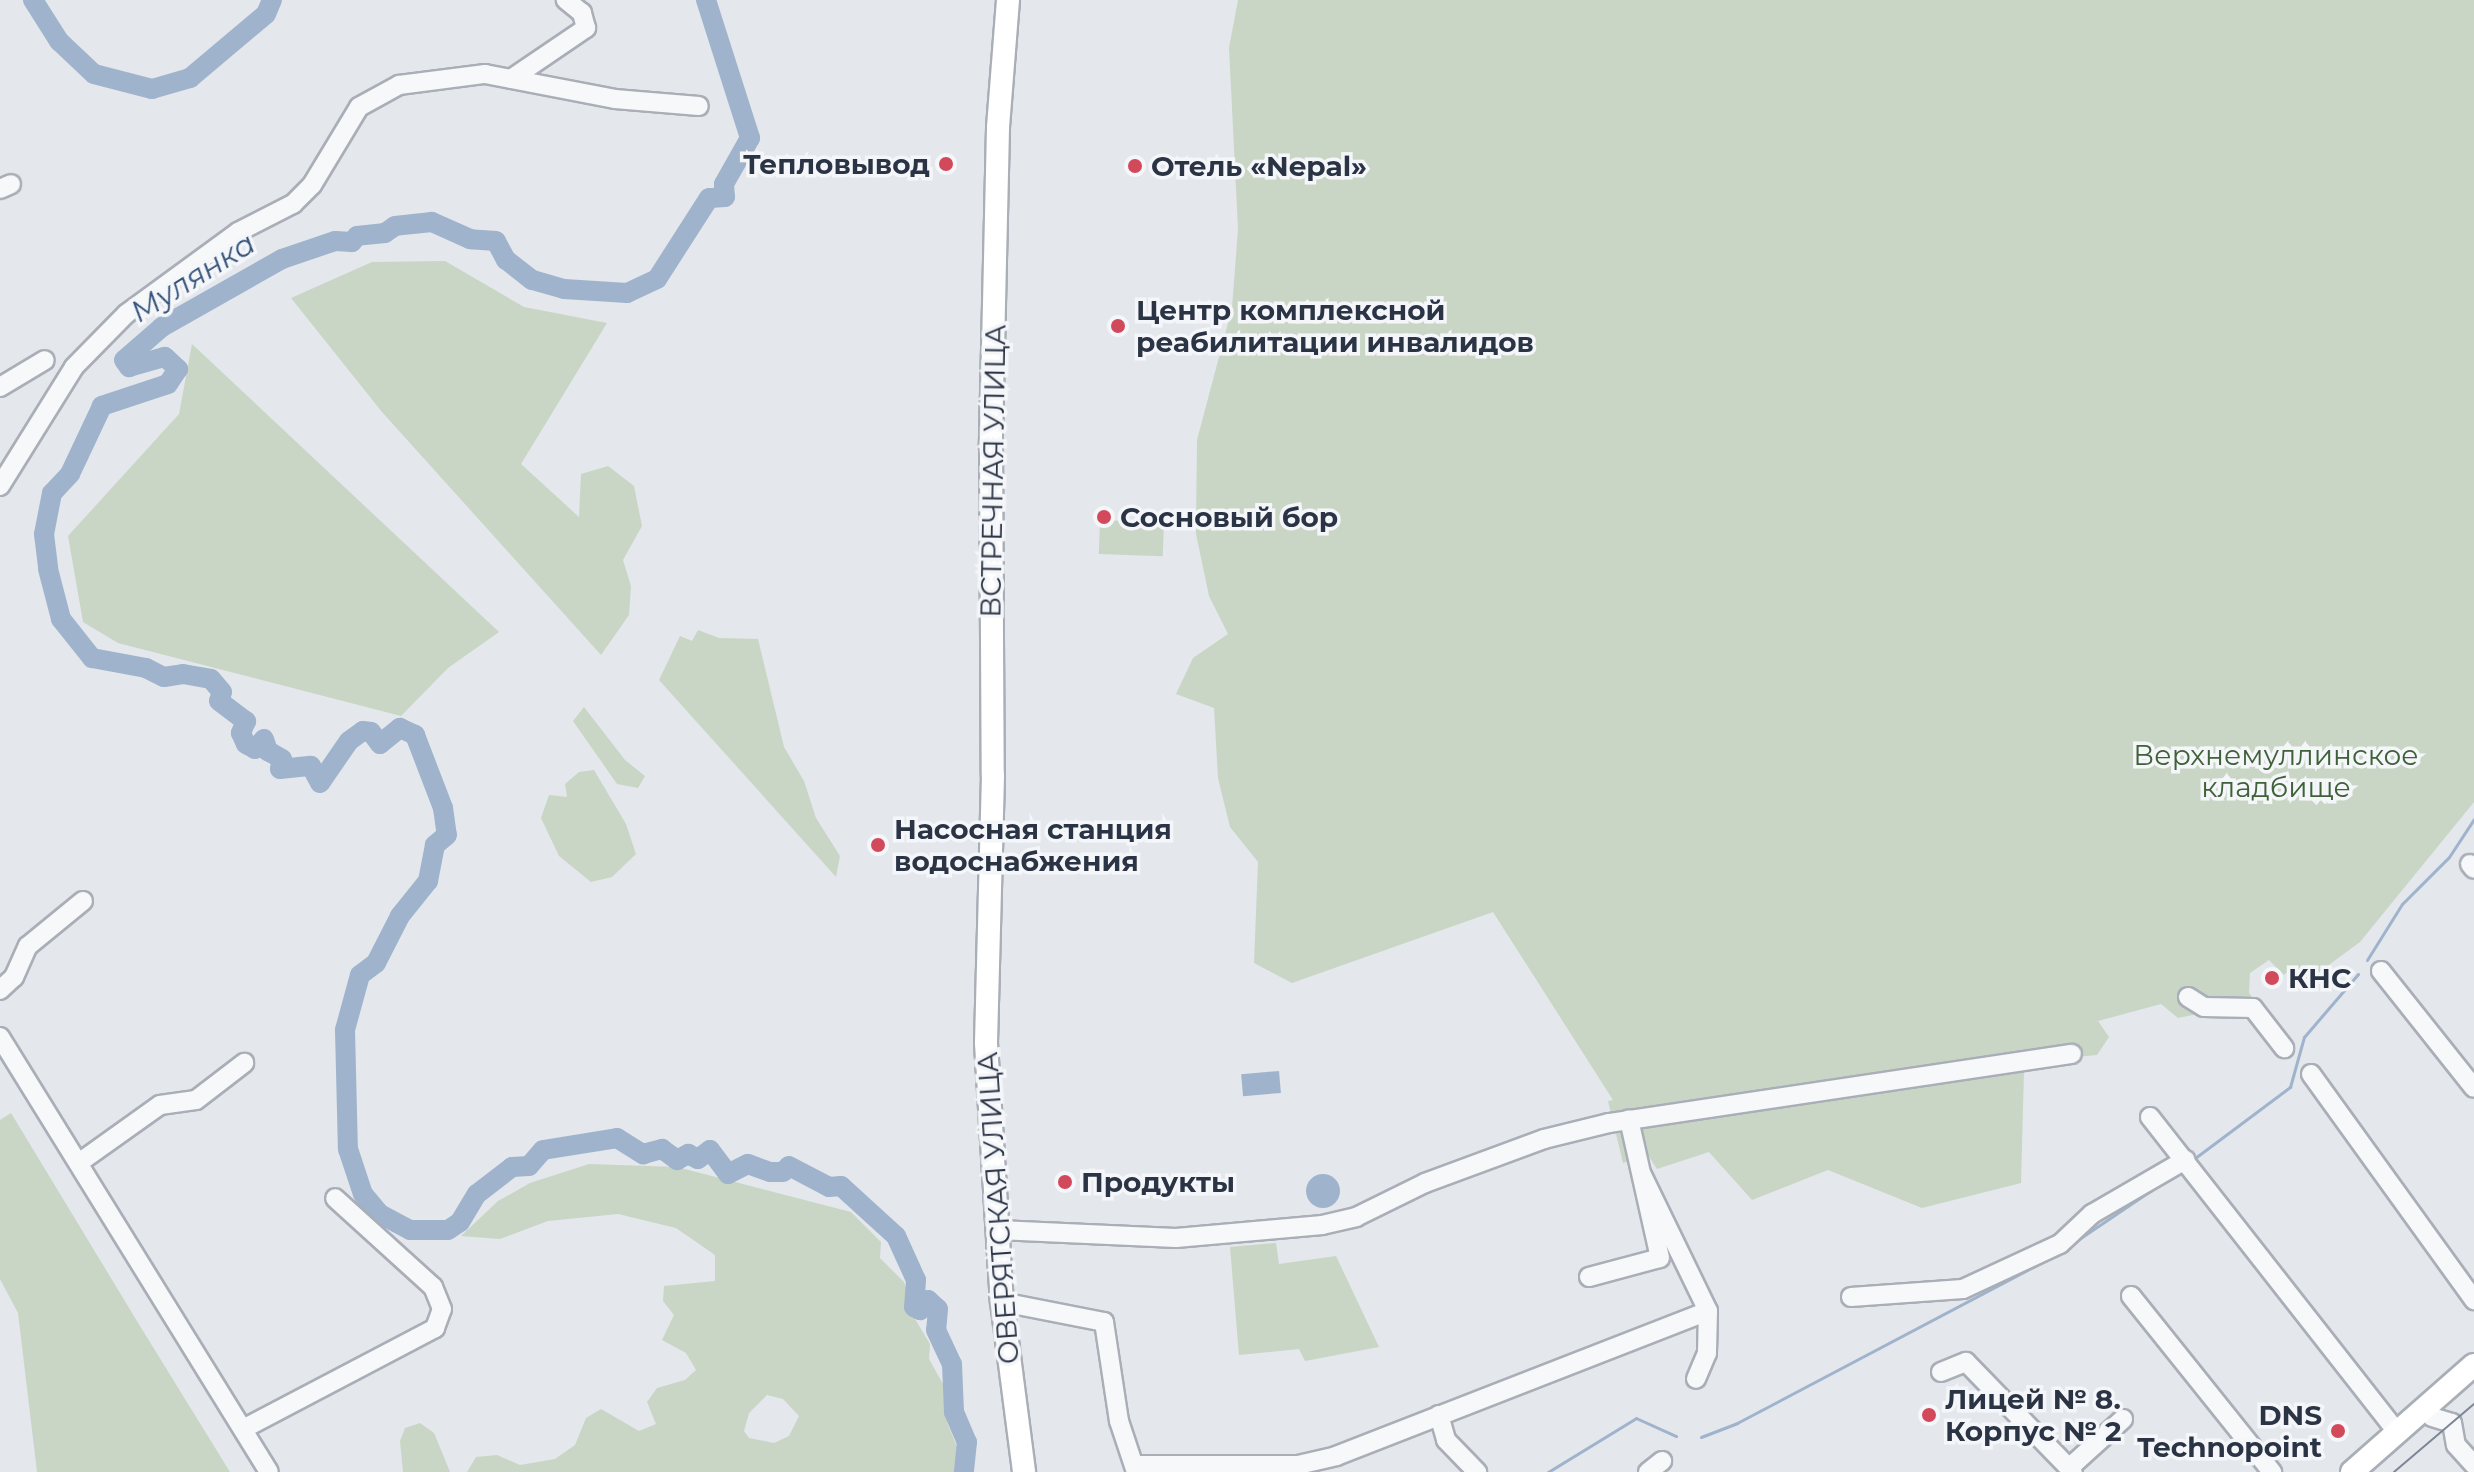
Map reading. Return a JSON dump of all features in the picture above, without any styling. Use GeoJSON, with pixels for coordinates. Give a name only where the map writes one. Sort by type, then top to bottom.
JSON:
{"type":"FeatureCollection","features":[{"type":"Feature","properties":{"kind":"main road","name":"ВСТРЕЧНАЯ УЛИЦА"},"geometry":{"type":"LineString","coordinates":[[988,942],[991,447],[999,116],[1008,0]]}},
{"type":"Feature","properties":{"kind":"main road","name":"ОВЕРЯТСКАЯ УЛИЦА"},"geometry":{"type":"LineString","coordinates":[[988,942],[986,1043],[1002,1302],[1024,1472]]}},
{"type":"Feature","properties":{"kind":"main road"},"geometry":{"type":"LineString","coordinates":[[2352,1472],[2474,1365]]}},
{"type":"Feature","properties":{"kind":"main road"},"geometry":{"type":"LineString","coordinates":[[2370,1472],[2432,1417],[2474,1386]]}},
{"type":"Feature","properties":{"kind":"street"},"geometry":{"type":"LineString","coordinates":[[511,79],[586,28],[582,13],[566,0]]}},
{"type":"Feature","properties":{"kind":"street"},"geometry":{"type":"LineString","coordinates":[[0,486],[74,367],[126,314],[238,232],[293,204],[312,185],[359,107],[399,85],[485,74],[615,99],[699,106]]}},
{"type":"Feature","properties":{"kind":"street"},"geometry":{"type":"LineString","coordinates":[[0,387],[45,360]]}},
{"type":"Feature","properties":{"kind":"street"},"geometry":{"type":"LineString","coordinates":[[0,990],[14,977],[28,946],[83,901]]}},
{"type":"Feature","properties":{"kind":"street"},"geometry":{"type":"LineString","coordinates":[[2381,971],[2474,1088]]}},
{"type":"Feature","properties":{"kind":"street"},"geometry":{"type":"LineString","coordinates":[[2188,997],[2207,1008],[2253,1008],[2284,1048]]}},
{"type":"Feature","properties":{"kind":"street"},"geometry":{"type":"LineString","coordinates":[[0,1037],[269,1472]]}},
{"type":"Feature","properties":{"kind":"street"},"geometry":{"type":"LineString","coordinates":[[998,1230],[1176,1238],[1322,1225],[1356,1217],[1425,1183],[1544,1139],[1629,1119],[2072,1054]]}},
{"type":"Feature","properties":{"kind":"street"},"geometry":{"type":"LineString","coordinates":[[80,1162],[160,1105],[196,1100],[244,1063]]}},
{"type":"Feature","properties":{"kind":"street"},"geometry":{"type":"LineString","coordinates":[[2311,1074],[2474,1300]]}},
{"type":"Feature","properties":{"kind":"street"},"geometry":{"type":"LineString","coordinates":[[2150,1117],[2397,1432]]}},
{"type":"Feature","properties":{"kind":"street"},"geometry":{"type":"LineString","coordinates":[[1589,1277],[1660,1258],[1629,1119]]}},
{"type":"Feature","properties":{"kind":"street"},"geometry":{"type":"LineString","coordinates":[[1851,1297],[1963,1289],[2060,1244],[2092,1214],[2180,1155]]}},
{"type":"Feature","properties":{"kind":"street"},"geometry":{"type":"LineString","coordinates":[[1642,1175],[1708,1311],[1707,1353],[1696,1379]]}},
{"type":"Feature","properties":{"kind":"street"},"geometry":{"type":"LineString","coordinates":[[243,1429],[435,1328],[442,1309],[433,1287],[335,1198]]}},
{"type":"Feature","properties":{"kind":"street"},"geometry":{"type":"LineString","coordinates":[[2131,1296],[2272,1472]]}},
{"type":"Feature","properties":{"kind":"street"},"geometry":{"type":"LineString","coordinates":[[1002,1302],[1104,1322],[1119,1421],[1136,1469],[1298,1465],[1336,1456],[1708,1311]]}},
{"type":"Feature","properties":{"kind":"street"},"geometry":{"type":"LineString","coordinates":[[1941,1372],[1966,1362],[2071,1470],[2123,1419]]}},
{"type":"Feature","properties":{"kind":"street"},"geometry":{"type":"LineString","coordinates":[[1439,1415],[1446,1440],[1477,1472]]}},
{"type":"Feature","properties":{"kind":"street"},"geometry":{"type":"LineString","coordinates":[[2432,1417],[2452,1423],[2456,1445],[2474,1465]]}},
{"type":"Feature","properties":{"kind":"green space","name":"Верхнемуллинское кладбище"},"geometry":{"type":"Polygon","coordinates":[[[1238,0],[2474,0],[2474,802],[2360,942],[2303,984],[2288,971],[2284,975],[2269,960],[2250,973],[2249,993],[2256,1002],[2178,1018],[2161,1004],[2098,1021],[2109,1037],[2097,1055],[2031,1061],[2024,1071],[2021,1183],[1922,1208],[1828,1170],[1752,1200],[1709,1152],[1657,1169],[1648,1155],[1623,1163],[1608,1101],[1613,1100],[1493,912],[1292,983],[1254,963],[1258,862],[1230,827],[1218,778],[1214,708],[1176,694],[1193,658],[1228,634],[1209,596],[1196,534],[1197,440],[1232,308],[1238,229],[1229,48],[1238,0]]]}},
{"type":"Feature","properties":{"kind":"green space"},"geometry":{"type":"Polygon","coordinates":[[[445,261],[524,307],[607,323],[521,464],[579,517],[581,474],[608,466],[634,486],[642,526],[623,560],[631,586],[629,615],[601,655],[382,412],[291,298],[372,262],[445,261]]]}},
{"type":"Feature","properties":{"kind":"green space"},"geometry":{"type":"Polygon","coordinates":[[[192,344],[499,632],[448,668],[401,716],[118,643],[83,622],[68,536],[179,414],[192,344]]]}},
{"type":"Feature","properties":{"kind":"green space"},"geometry":{"type":"Polygon","coordinates":[[[1100,520],[1164,522],[1163,556],[1099,554],[1100,520]]]}},
{"type":"Feature","properties":{"kind":"green space"},"geometry":{"type":"Polygon","coordinates":[[[698,630],[719,638],[758,639],[784,747],[804,781],[816,818],[840,856],[836,877],[659,680],[680,636],[692,641],[698,630]]]}},
{"type":"Feature","properties":{"kind":"green space"},"geometry":{"type":"Polygon","coordinates":[[[584,707],[625,760],[645,776],[638,788],[617,784],[573,721],[584,707]]]}},
{"type":"Feature","properties":{"kind":"green space"},"geometry":{"type":"Polygon","coordinates":[[[594,770],[626,824],[636,854],[612,877],[591,882],[559,856],[541,818],[549,795],[567,797],[565,784],[579,772],[594,770]]]}},
{"type":"Feature","properties":{"kind":"green space"},"geometry":{"type":"Polygon","coordinates":[[[11,1113],[230,1472],[37,1472],[18,1313],[0,1279],[0,1120],[11,1113]]]}},
{"type":"Feature","properties":{"kind":"green space"},"geometry":{"type":"Polygon","coordinates":[[[589,1164],[677,1167],[851,1212],[881,1242],[880,1258],[904,1282],[915,1319],[930,1344],[929,1359],[947,1391],[947,1422],[957,1447],[954,1472],[467,1472],[476,1457],[497,1455],[520,1465],[555,1459],[575,1445],[586,1418],[601,1409],[639,1431],[656,1424],[647,1402],[657,1388],[685,1380],[696,1370],[686,1353],[662,1340],[674,1315],[663,1301],[664,1286],[715,1281],[715,1255],[676,1228],[618,1214],[548,1221],[500,1239],[461,1236],[498,1201],[530,1183],[589,1164]],[[767,1395],[749,1413],[744,1431],[749,1438],[774,1443],[789,1436],[799,1416],[783,1399],[767,1395]]]}},
{"type":"Feature","properties":{"kind":"green space"},"geometry":{"type":"Polygon","coordinates":[[[1276,1243],[1279,1264],[1336,1256],[1379,1347],[1305,1361],[1299,1349],[1239,1355],[1230,1247],[1276,1243]]]}},
{"type":"Feature","properties":{"kind":"green space"},"geometry":{"type":"Polygon","coordinates":[[[420,1423],[434,1433],[450,1472],[403,1472],[400,1441],[405,1428],[420,1423]]]}},
{"type":"Feature","properties":{"kind":"water"},"geometry":{"type":"Polygon","coordinates":[[[1279,1071],[1281,1093],[1243,1096],[1241,1074],[1279,1071]]]}},
{"type":"Feature","properties":{"kind":"water"},"geometry":{"type":"Polygon","coordinates":[[[1323,1174],[1335,1179],[1340,1191],[1335,1203],[1323,1208],[1311,1203],[1306,1191],[1311,1179],[1323,1174]]]}},
{"type":"Feature","properties":{"kind":"waterway","name":"Мулянка"},"geometry":{"type":"LineString","coordinates":[[33,0],[59,41],[94,74],[152,89],[190,78],[266,14],[272,0]]}},
{"type":"Feature","properties":{"kind":"waterway","name":"Мулянка"},"geometry":{"type":"LineString","coordinates":[[706,0],[750,138],[724,184],[725,197],[709,198],[657,279],[627,293],[564,289],[532,280],[506,260],[496,241],[470,239],[432,222],[395,226],[385,233],[357,236],[352,242],[335,241],[282,259],[162,327],[124,360],[129,367],[165,357],[178,369],[168,384],[102,406],[70,474],[52,493],[44,534],[48,569],[61,619],[92,658],[146,668],[164,677],[183,674],[211,679],[222,692],[219,701],[246,721],[241,733],[246,744],[255,749],[264,739],[268,751],[282,759],[280,769],[311,766],[320,783],[349,741],[363,731],[371,732],[380,744],[400,728],[415,735],[443,808],[447,835],[435,845],[428,881],[400,916],[376,963],[360,975],[345,1030],[348,1149],[363,1194],[380,1214],[410,1230],[448,1230],[460,1222],[477,1194],[512,1167],[529,1166],[543,1150],[617,1138],[643,1154],[662,1149],[677,1160],[688,1154],[698,1159],[710,1150],[728,1174],[748,1164],[770,1172],[783,1172],[789,1166],[829,1187],[841,1186],[896,1236],[916,1280],[914,1307],[920,1310],[928,1300],[938,1309],[936,1330],[952,1364],[954,1412],[967,1442],[964,1472]]}},
{"type":"Feature","properties":{"kind":"waterway"},"geometry":{"type":"LineString","coordinates":[[2367,960],[2402,904],[2449,857],[2474,819]]}},
{"type":"Feature","properties":{"kind":"waterway"},"geometry":{"type":"LineString","coordinates":[[2191,1161],[2290,1087],[2304,1037],[2358,974]]}},
{"type":"Feature","properties":{"kind":"waterway"},"geometry":{"type":"LineString","coordinates":[[2076,1241],[2159,1185]]}},
{"type":"Feature","properties":{"kind":"waterway"},"geometry":{"type":"LineString","coordinates":[[1701,1437],[1737,1423],[2046,1260]]}},
{"type":"Feature","properties":{"kind":"waterway"},"geometry":{"type":"LineString","coordinates":[[1548,1472],[1636,1418],[1676,1436]]}},
{"type":"Feature","properties":{"kind":"tram line"},"geometry":{"type":"LineString","coordinates":[[2394,1472],[2474,1404]]}},
{"type":"Feature","properties":{"kind":"place","name":"Тепловывод"},"geometry":{"type":"Point","coordinates":[946,164]}},
{"type":"Feature","properties":{"kind":"place","name":"Отель «Nepal»"},"geometry":{"type":"Point","coordinates":[1135,166]}},
{"type":"Feature","properties":{"kind":"place","name":"Центр комплексной реабилитации инвалидов"},"geometry":{"type":"Point","coordinates":[1118,326]}},
{"type":"Feature","properties":{"kind":"place","name":"Сосновый бор"},"geometry":{"type":"Point","coordinates":[1104,517]}},
{"type":"Feature","properties":{"kind":"place","name":"Насосная станция водоснабжения"},"geometry":{"type":"Point","coordinates":[878,845]}},
{"type":"Feature","properties":{"kind":"place","name":"КНС"},"geometry":{"type":"Point","coordinates":[2272,978]}},
{"type":"Feature","properties":{"kind":"place","name":"Пpoдукты"},"geometry":{"type":"Point","coordinates":[1065,1182]}},
{"type":"Feature","properties":{"kind":"place","name":"Лицей № 8. Корпус № 2"},"geometry":{"type":"Point","coordinates":[1929,1415]}},
{"type":"Feature","properties":{"kind":"place","name":"DNS Technopoint"},"geometry":{"type":"Point","coordinates":[2338,1431]}}]}
